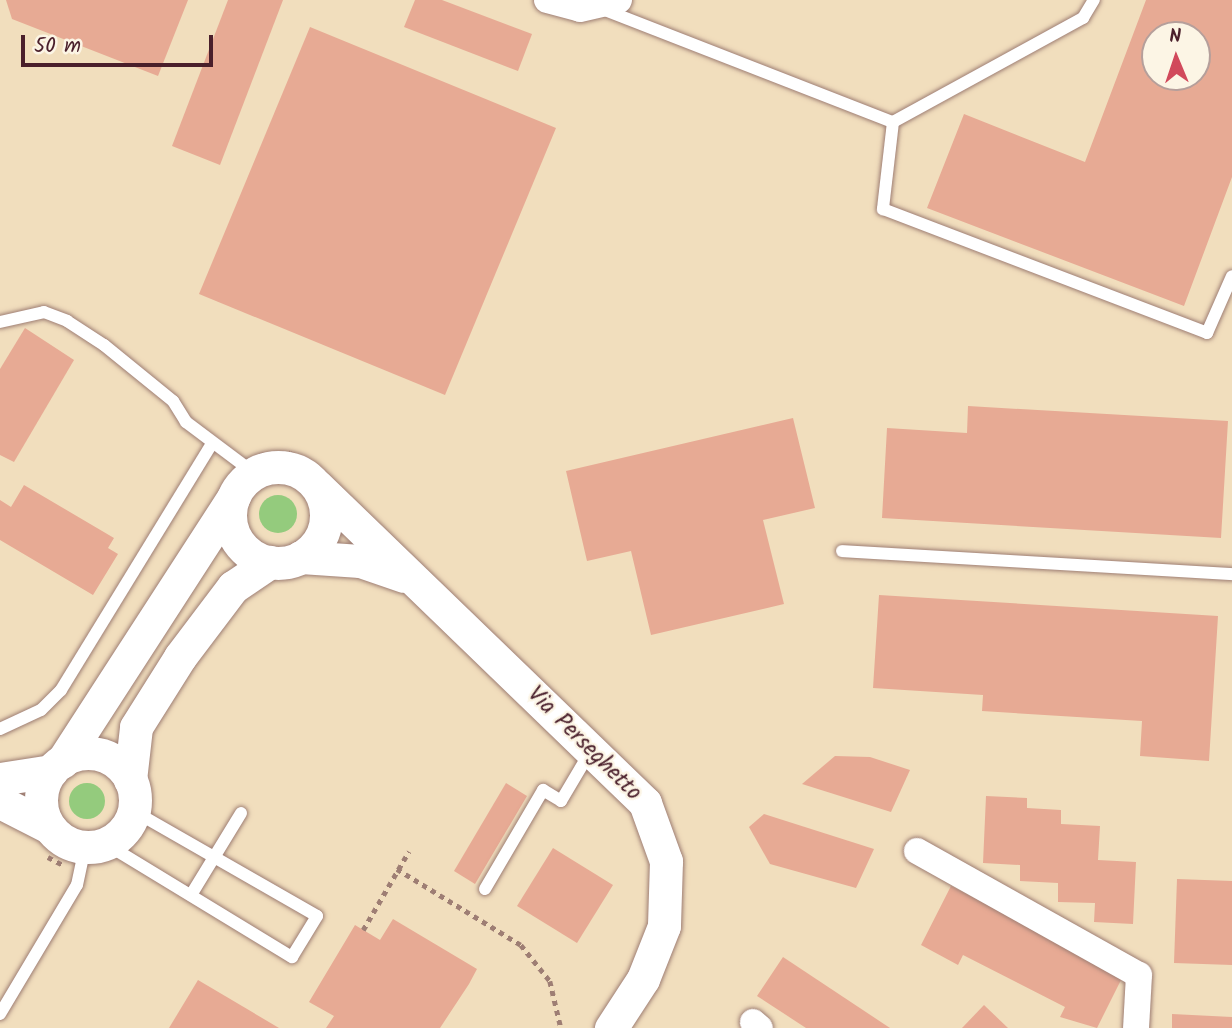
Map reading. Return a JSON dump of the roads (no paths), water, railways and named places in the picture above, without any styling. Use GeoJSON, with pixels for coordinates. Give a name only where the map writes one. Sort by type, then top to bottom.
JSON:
{"type":"FeatureCollection","features":[{"type":"Feature","properties":{"kind":"street"},"geometry":{"type":"LineString","coordinates":[[547,0],[609,4]]}},
{"type":"Feature","properties":{"kind":"street"},"geometry":{"type":"LineString","coordinates":[[0,802],[49,827],[96,846],[127,827],[132,795],[136,727],[180,657],[233,587],[285,560],[323,534],[324,501],[317,486],[289,468],[244,484],[89,729],[56,766],[41,803],[49,827]]}},
{"type":"Feature","properties":{"kind":"street"},"geometry":{"type":"LineString","coordinates":[[244,484],[236,538],[285,560]]}},
{"type":"Feature","properties":{"kind":"street","name":"Via Perseghetto"},"geometry":{"type":"LineString","coordinates":[[317,486],[408,577],[592,749],[645,803],[666,861],[664,926],[656,953],[611,1028]]}},
{"type":"Feature","properties":{"kind":"street","name":"Via Perseghetto"},"geometry":{"type":"LineString","coordinates":[[285,560],[360,561],[408,577]]}},
{"type":"Feature","properties":{"kind":"street"},"geometry":{"type":"LineString","coordinates":[[0,779],[99,755],[132,795]]}},
{"type":"Feature","properties":{"kind":"street"},"geometry":{"type":"LineString","coordinates":[[917,851],[1139,975],[1136,1028]]}},
{"type":"Feature","properties":{"kind":"lane"},"geometry":{"type":"LineString","coordinates":[[893,122],[1083,18],[1094,0]]}},
{"type":"Feature","properties":{"kind":"lane"},"geometry":{"type":"LineString","coordinates":[[609,4],[893,122]]}},
{"type":"Feature","properties":{"kind":"lane"},"geometry":{"type":"LineString","coordinates":[[893,122],[883,209],[1207,333],[1232,276]]}},
{"type":"Feature","properties":{"kind":"lane"},"geometry":{"type":"LineString","coordinates":[[0,322],[44,312],[67,321],[173,401],[186,422],[212,444],[244,484]]}},
{"type":"Feature","properties":{"kind":"lane"},"geometry":{"type":"LineString","coordinates":[[0,729],[41,710],[61,690],[212,444]]}},
{"type":"Feature","properties":{"kind":"lane"},"geometry":{"type":"LineString","coordinates":[[842,551],[1232,574]]}},
{"type":"Feature","properties":{"kind":"lane"},"geometry":{"type":"LineString","coordinates":[[485,889],[543,790],[561,801],[592,749]]}},
{"type":"Feature","properties":{"kind":"lane"},"geometry":{"type":"LineString","coordinates":[[0,1014],[77,885],[96,846],[191,895],[292,957],[317,916],[216,855],[132,795]]}},
{"type":"Feature","properties":{"kind":"lane"},"geometry":{"type":"LineString","coordinates":[[191,895],[241,813]]}}]}
